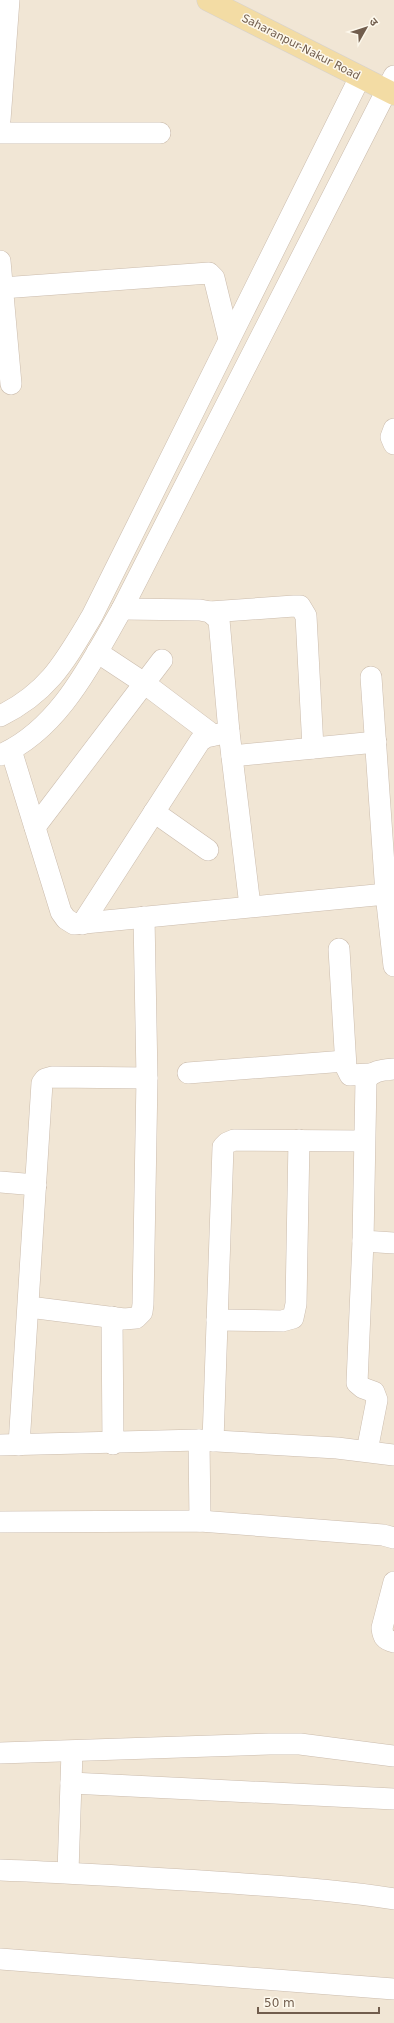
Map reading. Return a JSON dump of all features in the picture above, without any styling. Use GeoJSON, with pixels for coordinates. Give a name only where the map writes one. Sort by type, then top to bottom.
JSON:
{"type":"FeatureCollection","features":[{"type":"Feature","properties":{"kind":"main road","name":"Saharanpur-Nakur Road"},"geometry":{"type":"LineString","coordinates":[[208,0],[360,77],[392,84]]}},
{"type":"Feature","properties":{"kind":"main road","name":"Saharanpur-Nakur Road"},"geometry":{"type":"LineString","coordinates":[[237,0],[392,84]]}},
{"type":"Feature","properties":{"kind":"street"},"geometry":{"type":"LineString","coordinates":[[0,120],[9,0]]}},
{"type":"Feature","properties":{"kind":"street"},"geometry":{"type":"LineString","coordinates":[[360,77],[229,339],[208,414],[122,609],[80,679],[55,713],[34,734],[6,753],[35,827],[61,912],[66,919],[74,924],[250,906],[390,894]]}},
{"type":"Feature","properties":{"kind":"street"},"geometry":{"type":"LineString","coordinates":[[0,716],[34,696],[49,681],[63,663],[92,616],[119,564],[208,414],[392,84]]}},
{"type":"Feature","properties":{"kind":"street"},"geometry":{"type":"LineString","coordinates":[[0,133],[160,133]]}},
{"type":"Feature","properties":{"kind":"street"},"geometry":{"type":"LineString","coordinates":[[0,261],[11,384]]}},
{"type":"Feature","properties":{"kind":"street"},"geometry":{"type":"LineString","coordinates":[[2,288],[209,273],[214,278],[229,339]]}},
{"type":"Feature","properties":{"kind":"street"},"geometry":{"type":"LineString","coordinates":[[394,429],[391,437],[394,444]]}},
{"type":"Feature","properties":{"kind":"street"},"geometry":{"type":"LineString","coordinates":[[122,609],[200,610],[210,612],[300,606],[306,616],[314,748]]}},
{"type":"Feature","properties":{"kind":"street"},"geometry":{"type":"LineString","coordinates":[[210,612],[219,620],[221,634],[221,734],[232,756],[250,906]]}},
{"type":"Feature","properties":{"kind":"street"},"geometry":{"type":"LineString","coordinates":[[97,652],[221,734]]}},
{"type":"Feature","properties":{"kind":"street"},"geometry":{"type":"LineString","coordinates":[[35,827],[162,660]]}},
{"type":"Feature","properties":{"kind":"street"},"geometry":{"type":"LineString","coordinates":[[371,677],[390,894],[394,966]]}},
{"type":"Feature","properties":{"kind":"street"},"geometry":{"type":"LineString","coordinates":[[82,924],[200,741],[221,734]]}},
{"type":"Feature","properties":{"kind":"street"},"geometry":{"type":"LineString","coordinates":[[232,756],[376,742]]}},
{"type":"Feature","properties":{"kind":"street"},"geometry":{"type":"LineString","coordinates":[[154,812],[208,850]]}},
{"type":"Feature","properties":{"kind":"street"},"geometry":{"type":"LineString","coordinates":[[28,1307],[112,1317],[136,1318],[142,1312],[147,1078],[144,917]]}},
{"type":"Feature","properties":{"kind":"street"},"geometry":{"type":"LineString","coordinates":[[339,949],[345,1061],[347,1072],[350,1075],[370,1074],[378,1071],[394,1069]]}},
{"type":"Feature","properties":{"kind":"street"},"geometry":{"type":"LineString","coordinates":[[188,1073],[345,1061]]}},
{"type":"Feature","properties":{"kind":"street"},"geometry":{"type":"LineString","coordinates":[[367,1451],[377,1400],[374,1392],[363,1388],[357,1383],[363,1241],[365,1088],[366,1080],[370,1074]]}},
{"type":"Feature","properties":{"kind":"street"},"geometry":{"type":"LineString","coordinates":[[147,1078],[45,1079],[42,1082],[28,1307],[10,1445],[206,1441],[367,1451],[394,1455]]}},
{"type":"Feature","properties":{"kind":"street"},"geometry":{"type":"LineString","coordinates":[[200,1521],[217,1320],[223,1147],[227,1143],[234,1140],[364,1141]]}},
{"type":"Feature","properties":{"kind":"street"},"geometry":{"type":"LineString","coordinates":[[217,1320],[282,1321],[293,1318],[296,1304],[299,1140]]}},
{"type":"Feature","properties":{"kind":"street"},"geometry":{"type":"LineString","coordinates":[[0,1182],[36,1185]]}},
{"type":"Feature","properties":{"kind":"street"},"geometry":{"type":"LineString","coordinates":[[363,1241],[394,1243]]}},
{"type":"Feature","properties":{"kind":"street"},"geometry":{"type":"LineString","coordinates":[[112,1317],[113,1444]]}},
{"type":"Feature","properties":{"kind":"street"},"geometry":{"type":"LineString","coordinates":[[0,1522],[200,1521],[383,1535],[394,1538]]}},
{"type":"Feature","properties":{"kind":"street"},"geometry":{"type":"LineString","coordinates":[[394,1582],[382,1628],[383,1636],[387,1640],[394,1642]]}},
{"type":"Feature","properties":{"kind":"street"},"geometry":{"type":"LineString","coordinates":[[0,1753],[300,1744],[394,1756]]}},
{"type":"Feature","properties":{"kind":"street"},"geometry":{"type":"LineString","coordinates":[[68,1872],[72,1752]]}},
{"type":"Feature","properties":{"kind":"street"},"geometry":{"type":"LineString","coordinates":[[71,1783],[394,1799]]}},
{"type":"Feature","properties":{"kind":"street"},"geometry":{"type":"LineString","coordinates":[[0,1870],[68,1872],[349,1892],[394,1899]]}},
{"type":"Feature","properties":{"kind":"street"},"geometry":{"type":"LineString","coordinates":[[0,1959],[394,1989]]}},
{"type":"Feature","properties":{"kind":"shaded area"},"geometry":{"type":"Polygon","coordinates":[[[0,0],[394,0],[394,2023],[0,2023],[0,0]]]}}]}
